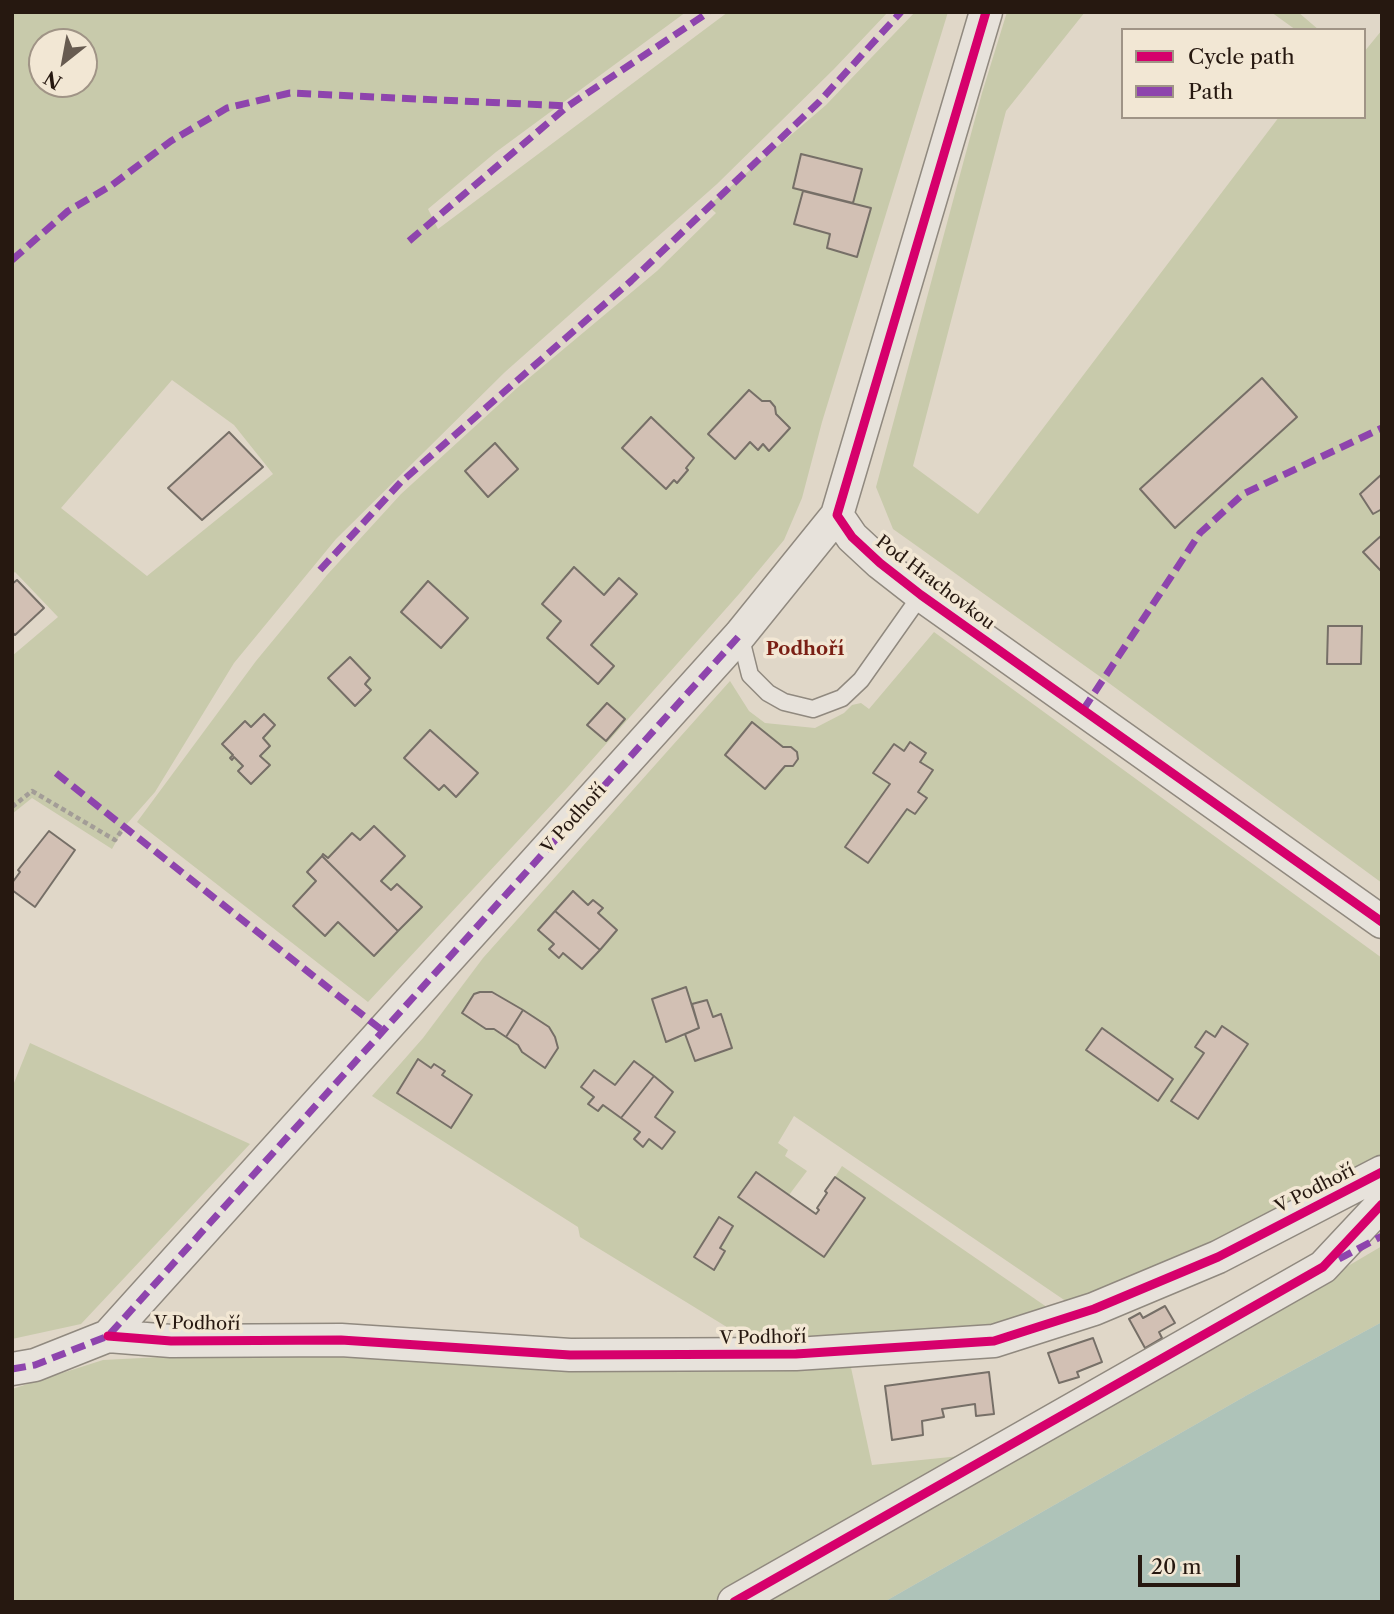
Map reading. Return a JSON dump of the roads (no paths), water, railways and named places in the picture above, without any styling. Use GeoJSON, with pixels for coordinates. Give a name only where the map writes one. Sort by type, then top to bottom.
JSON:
{"type":"FeatureCollection","features":[{"type":"Feature","properties":{"kind":"street"},"geometry":{"type":"LineString","coordinates":[[837,515],[986,12]]}},
{"type":"Feature","properties":{"kind":"street","name":"Pod Hrachovkou"},"geometry":{"type":"LineString","coordinates":[[837,515],[852,537],[921,595],[1382,922]]}},
{"type":"Feature","properties":{"kind":"street","name":"V Podhoří"},"geometry":{"type":"LineString","coordinates":[[12,1369],[36,1365],[108,1336],[740,635],[837,515]]}},
{"type":"Feature","properties":{"kind":"street","name":"V Podhoří"},"geometry":{"type":"LineString","coordinates":[[108,1336],[171,1341],[341,1340],[570,1354],[796,1354],[994,1340],[1094,1309],[1218,1257],[1382,1172]]}},
{"type":"Feature","properties":{"kind":"street"},"geometry":{"type":"LineString","coordinates":[[734,1602],[1323,1267],[1382,1204]]}},
{"type":"Feature","properties":{"kind":"lane"},"geometry":{"type":"LineString","coordinates":[[740,635],[750,675],[768,694],[784,702],[813,709],[842,698],[861,680],[921,595]]}},
{"type":"Feature","properties":{"kind":"district","name":"Podhoří"},"geometry":{"type":"Point","coordinates":[805,650]}}]}
